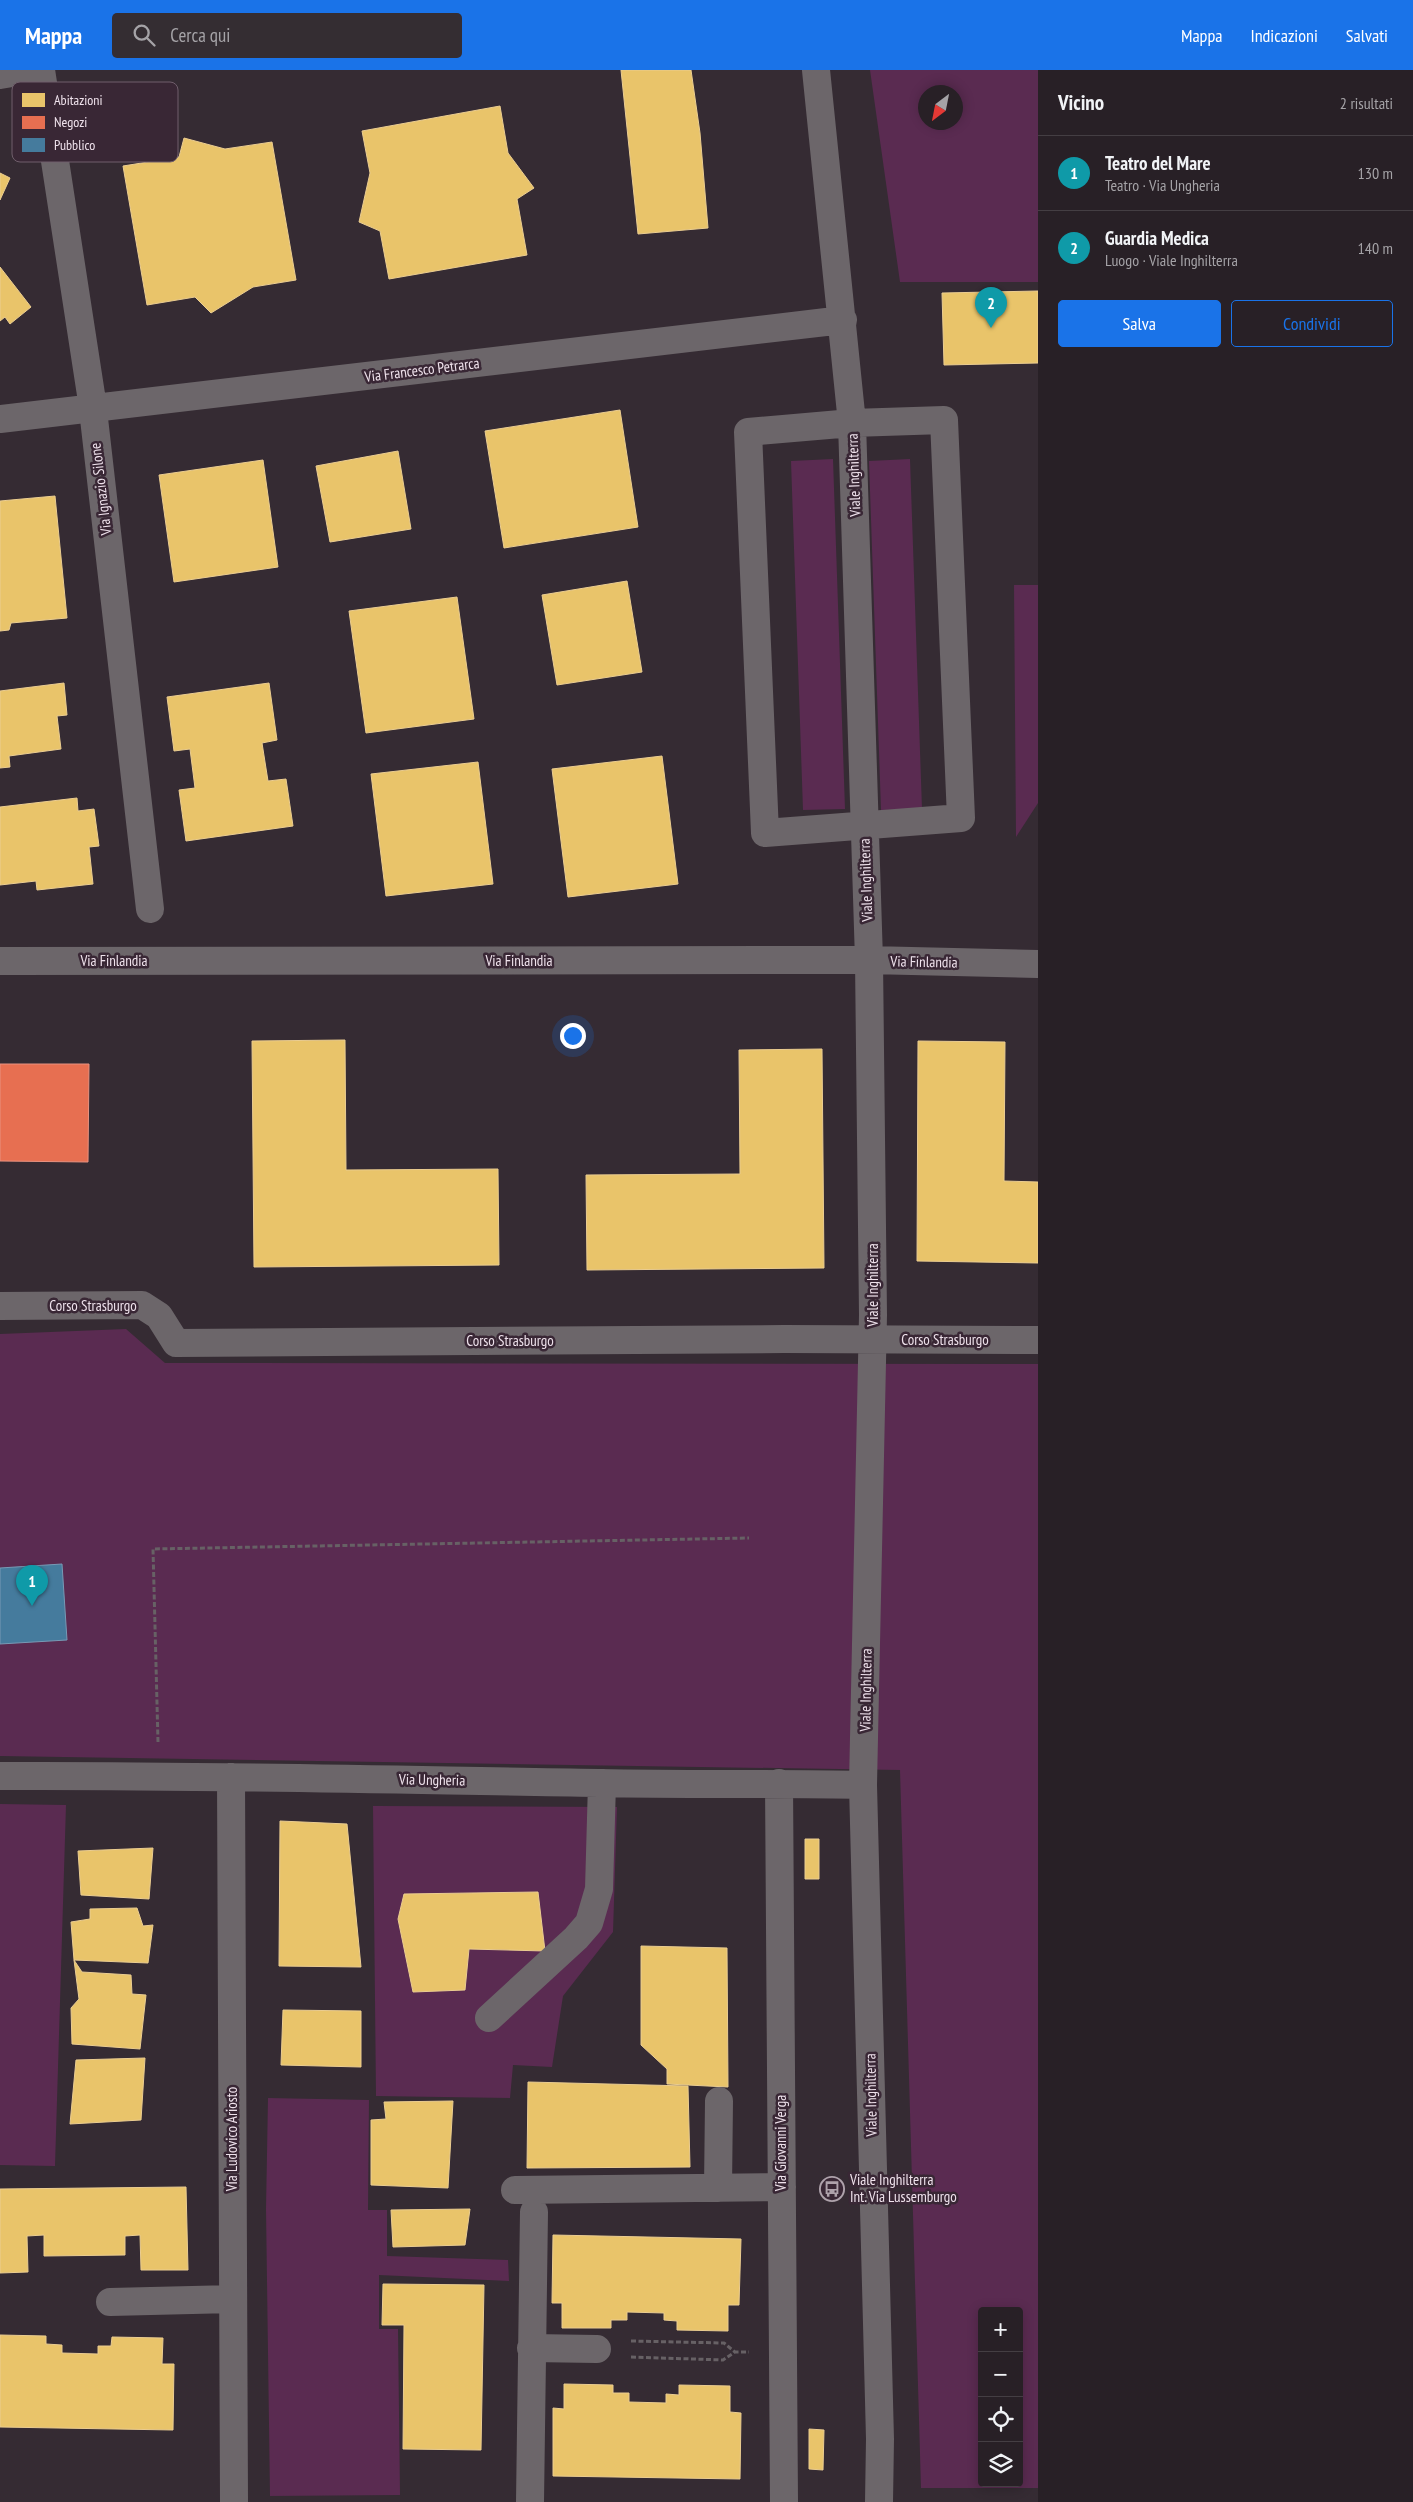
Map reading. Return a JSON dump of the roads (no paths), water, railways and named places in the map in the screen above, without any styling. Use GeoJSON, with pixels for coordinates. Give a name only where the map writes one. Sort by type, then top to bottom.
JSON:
{"type":"FeatureCollection","features":[{"type":"Feature","properties":{"kind":"street"},"geometry":{"type":"LineString","coordinates":[[0,75],[30,70]]}},
{"type":"Feature","properties":{"kind":"street","name":"Viale Inghilterra"},"geometry":{"type":"LineString","coordinates":[[816,70],[852,423],[869,960],[873,1341],[863,1785],[880,2438],[879,2502]]}},
{"type":"Feature","properties":{"kind":"street","name":"Via Ignazio Silone"},"geometry":{"type":"LineString","coordinates":[[55,162],[92,409],[150,909]]}},
{"type":"Feature","properties":{"kind":"street","name":"Via Francesco Petrarca"},"geometry":{"type":"LineString","coordinates":[[0,419],[843,320]]}},
{"type":"Feature","properties":{"kind":"street"},"geometry":{"type":"LineString","coordinates":[[944,420],[961,818],[765,833],[748,432],[852,423],[944,420]]}},
{"type":"Feature","properties":{"kind":"street","name":"Via Finlandia"},"geometry":{"type":"LineString","coordinates":[[0,961],[869,960],[1038,964]]}},
{"type":"Feature","properties":{"kind":"street","name":"Corso Strasburgo"},"geometry":{"type":"LineString","coordinates":[[0,1306],[142,1305],[159,1316],[176,1343],[774,1339],[873,1341],[1038,1340]]}},
{"type":"Feature","properties":{"kind":"street","name":"Via Ungheria"},"geometry":{"type":"LineString","coordinates":[[0,1776],[162,1775],[602,1784],[863,1785]]}},
{"type":"Feature","properties":{"kind":"street","name":"Via Ludovico Ariosto"},"geometry":{"type":"LineString","coordinates":[[231,1776],[234,2502]]}},
{"type":"Feature","properties":{"kind":"street"},"geometry":{"type":"LineString","coordinates":[[489,2018],[589,1923],[599,1889],[602,1784]]}},
{"type":"Feature","properties":{"kind":"street","name":"Via Giovanni Verga"},"geometry":{"type":"LineString","coordinates":[[779,1784],[784,2502]]}},
{"type":"Feature","properties":{"kind":"street"},"geometry":{"type":"LineString","coordinates":[[718,2188],[719,2101]]}},
{"type":"Feature","properties":{"kind":"street"},"geometry":{"type":"LineString","coordinates":[[515,2190],[782,2187]]}},
{"type":"Feature","properties":{"kind":"street"},"geometry":{"type":"LineString","coordinates":[[530,2502],[534,2212]]}},
{"type":"Feature","properties":{"kind":"street"},"geometry":{"type":"LineString","coordinates":[[110,2302],[233,2299]]}},
{"type":"Feature","properties":{"kind":"street"},"geometry":{"type":"LineString","coordinates":[[531,2348],[597,2349]]}},
{"type":"Feature","properties":{"kind":"place","name":"Guardia Medica"},"geometry":{"type":"Point","coordinates":[991,328]}},
{"type":"Feature","properties":{"kind":"place","name":"Teatro del Mare"},"geometry":{"type":"Point","coordinates":[32,1606]}},
{"type":"Feature","properties":{"kind":"place","name":"Viale Inghilterra Int. Via Lussemburgo"},"geometry":{"type":"Point","coordinates":[832,2189]}}]}
